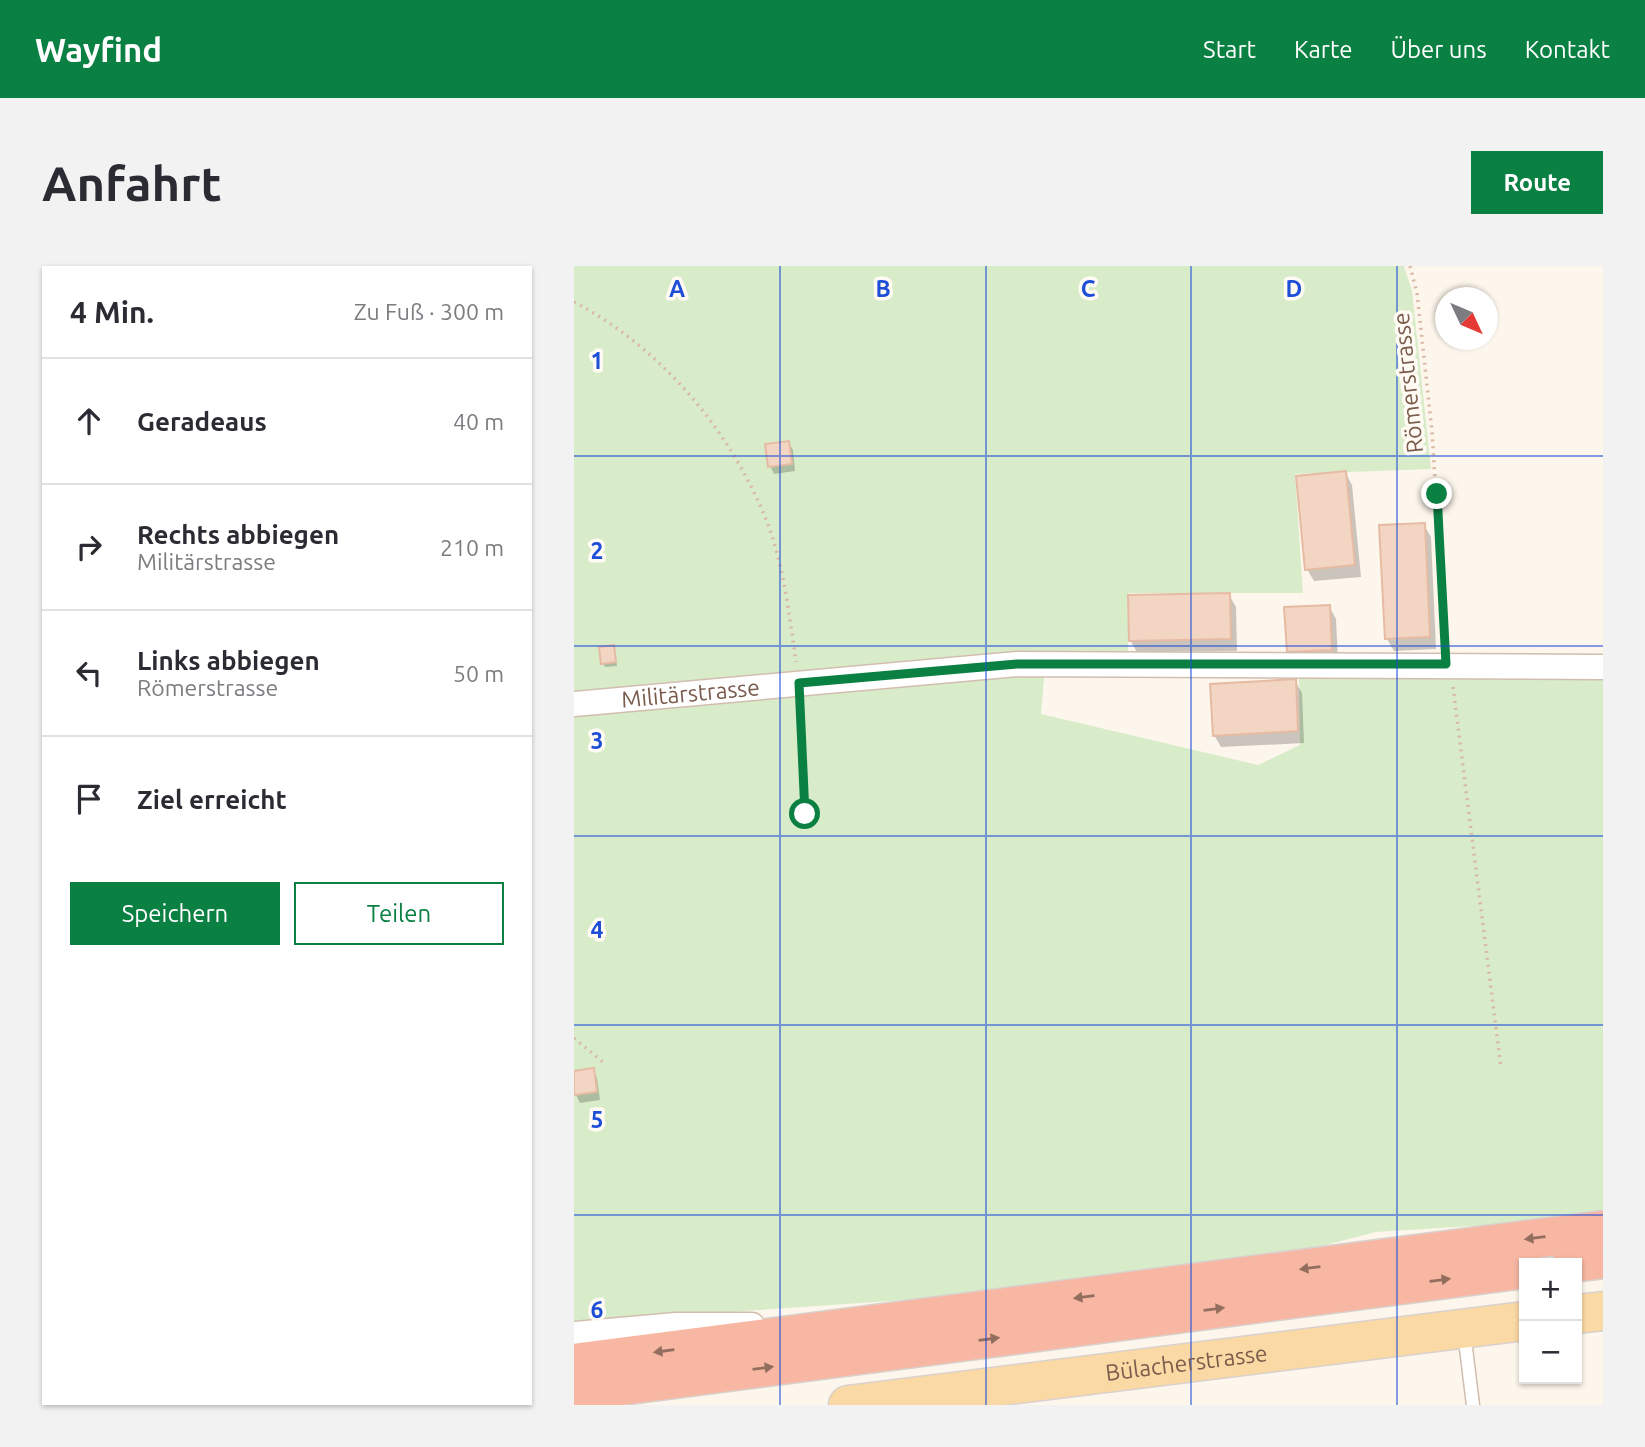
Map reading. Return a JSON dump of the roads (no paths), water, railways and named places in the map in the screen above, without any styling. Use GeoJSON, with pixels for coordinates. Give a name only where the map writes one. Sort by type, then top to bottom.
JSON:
{"type":"FeatureCollection","features":[{"type":"Feature","properties":{"kind":"highway"},"geometry":{"type":"LineString","coordinates":[[574,1363],[1603,1230]]}},
{"type":"Feature","properties":{"kind":"highway"},"geometry":{"type":"LineString","coordinates":[[1582,1262],[1603,1259]]}},
{"type":"Feature","properties":{"kind":"highway"},"geometry":{"type":"LineString","coordinates":[[574,1392],[1519,1270]]}},
{"type":"Feature","properties":{"kind":"main road"},"geometry":{"type":"LineString","coordinates":[[1582,1313],[1603,1311]]}},
{"type":"Feature","properties":{"kind":"main road","name":"Bülacherstrasse"},"geometry":{"type":"LineString","coordinates":[[848,1405],[1519,1322]]}},
{"type":"Feature","properties":{"kind":"street","name":"Militärstrasse"},"geometry":{"type":"LineString","coordinates":[[574,704],[1017,664],[1448,664],[1603,667]]}},
{"type":"Feature","properties":{"kind":"street"},"geometry":{"type":"LineString","coordinates":[[574,1334],[676,1325],[875,1324]]}},
{"type":"Feature","properties":{"kind":"lane"},"geometry":{"type":"LineString","coordinates":[[1463,1329],[1473,1405]]}}]}
